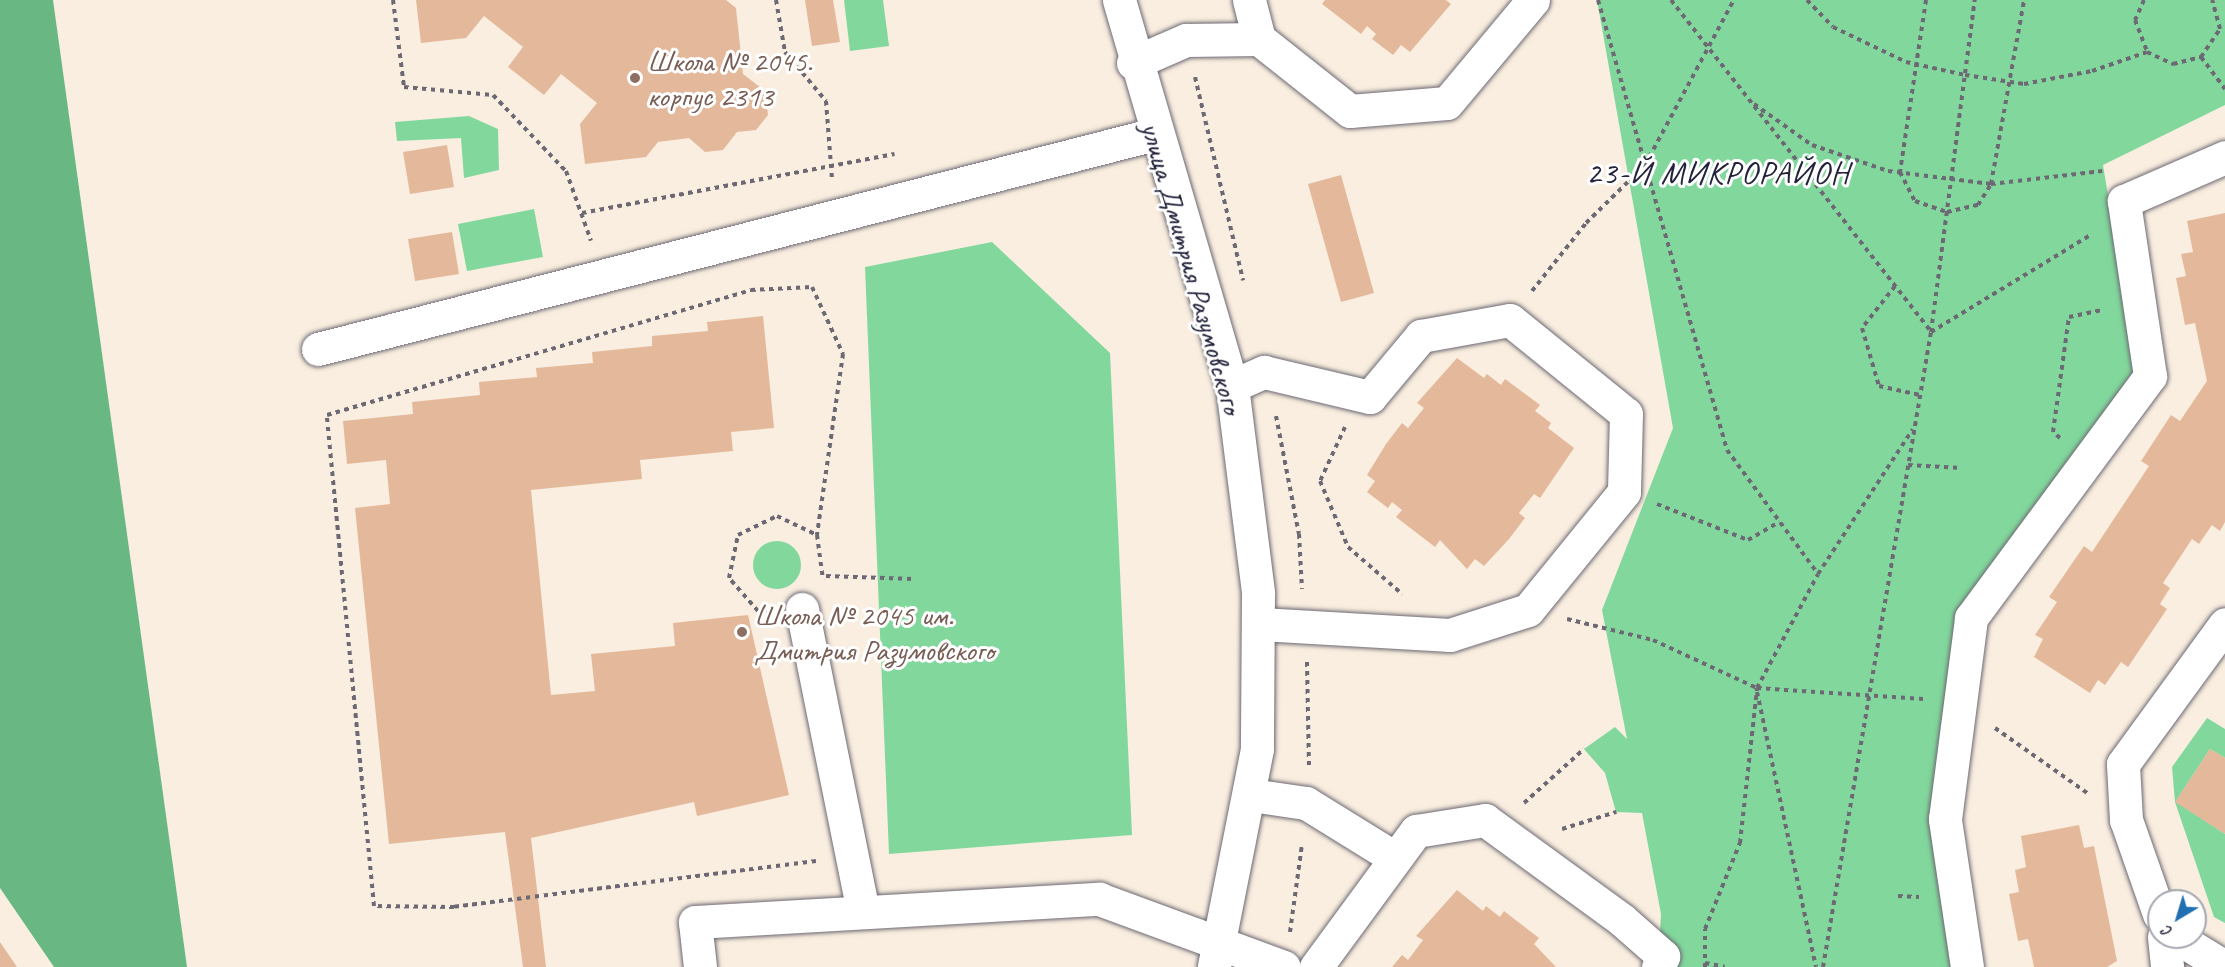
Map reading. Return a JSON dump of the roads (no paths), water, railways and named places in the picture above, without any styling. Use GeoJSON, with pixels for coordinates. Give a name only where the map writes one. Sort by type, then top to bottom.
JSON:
{"type":"FeatureCollection","features":[{"type":"Feature","properties":{"kind":"street","name":"улица Дмитрия Разумовского"},"geometry":{"type":"LineString","coordinates":[[1119,0],[1134,63],[1232,386],[1260,624],[1251,795],[1218,953]]}},
{"type":"Feature","properties":{"kind":"street"},"geometry":{"type":"LineString","coordinates":[[1249,0],[1258,39]]}},
{"type":"Feature","properties":{"kind":"street"},"geometry":{"type":"LineString","coordinates":[[1134,63],[1186,40],[1258,39],[1350,111],[1448,103],[1533,0]]}},
{"type":"Feature","properties":{"kind":"street"},"geometry":{"type":"LineString","coordinates":[[318,349],[595,274],[1155,134]]}},
{"type":"Feature","properties":{"kind":"street"},"geometry":{"type":"LineString","coordinates":[[1967,967],[1945,819],[1956,701],[1971,618],[2150,376],[2126,207],[2225,157]]}},
{"type":"Feature","properties":{"kind":"street"},"geometry":{"type":"LineString","coordinates":[[1232,386],[1264,372],[1371,397],[1420,336],[1509,320],[1626,414],[1624,492],[1528,610],[1450,635],[1260,624]]}},
{"type":"Feature","properties":{"kind":"street"},"geometry":{"type":"LineString","coordinates":[[802,609],[854,856],[863,911]]}},
{"type":"Feature","properties":{"kind":"street"},"geometry":{"type":"LineString","coordinates":[[2150,889],[2126,820],[2123,764],[2225,624]]}},
{"type":"Feature","properties":{"kind":"street"},"geometry":{"type":"LineString","coordinates":[[1251,795],[1306,803],[1395,858]]}},
{"type":"Feature","properties":{"kind":"street"},"geometry":{"type":"LineString","coordinates":[[1316,967],[1416,831],[1485,820],[1663,956],[1658,967]]}},
{"type":"Feature","properties":{"kind":"street"},"geometry":{"type":"LineString","coordinates":[[700,967],[695,922],[1099,899],[1218,953],[1284,967]]}},
{"type":"Feature","properties":{"kind":"street"},"geometry":{"type":"LineString","coordinates":[[2165,949],[2167,967]]}},
{"type":"Feature","properties":{"kind":"street"},"geometry":{"type":"LineString","coordinates":[[2196,949],[2225,967]]}},
{"type":"Feature","properties":{"kind":"place","name":"Школа № 2045. корпус 2313"},"geometry":{"type":"Point","coordinates":[635,78]}},
{"type":"Feature","properties":{"kind":"place","name":"Школа № 2045 им. Дмитрия Разумовского"},"geometry":{"type":"Point","coordinates":[742,632]}},
{"type":"Feature","properties":{"kind":"district","name":"23-Й МИКРОРАЙОН"},"geometry":{"type":"Point","coordinates":[1718,173]}}]}
